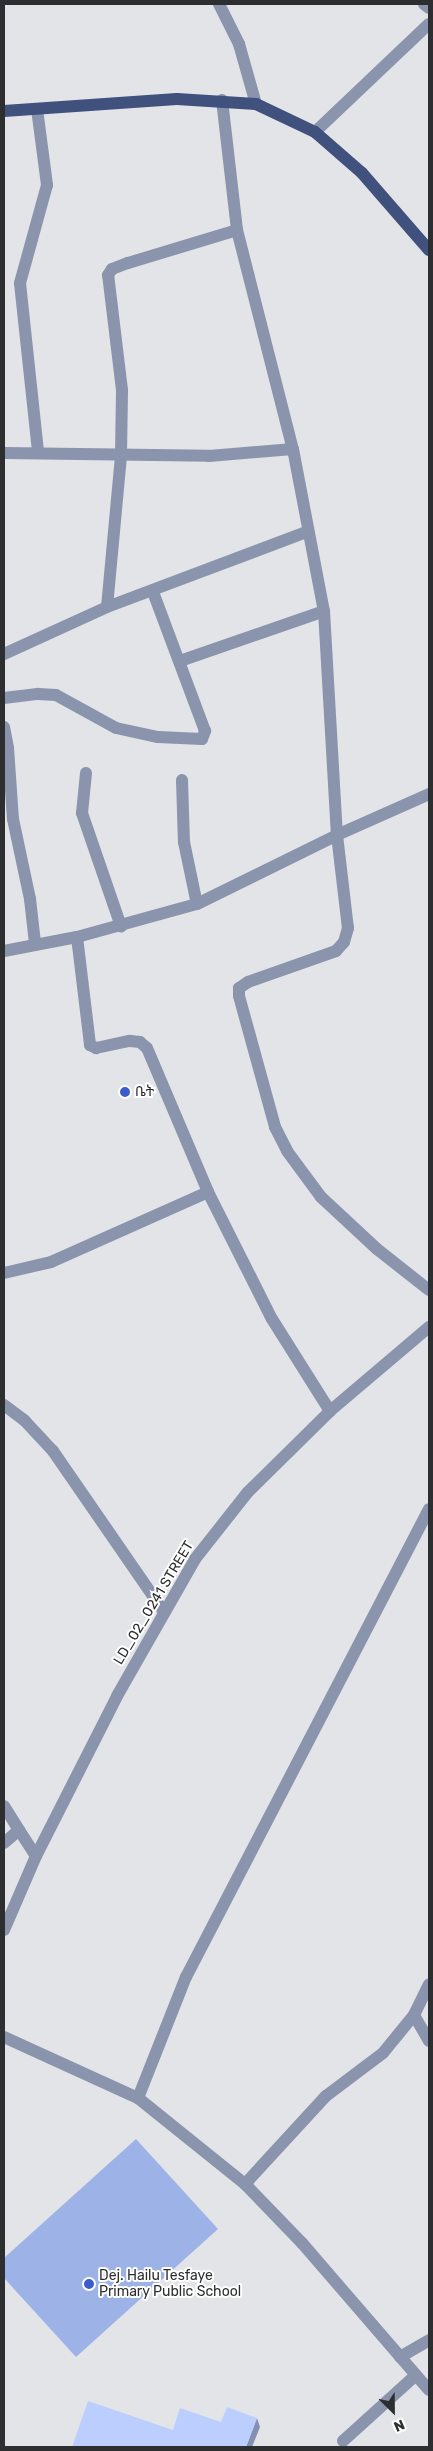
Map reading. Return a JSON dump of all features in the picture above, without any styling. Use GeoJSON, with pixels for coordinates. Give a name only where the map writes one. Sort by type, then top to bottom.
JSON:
{"type":"FeatureCollection","features":[{"type":"Feature","properties":{"kind":"main road"},"geometry":{"type":"LineString","coordinates":[[4,111],[150,100],[222,100],[256,104],[314,132],[362,173],[429,250]]}},
{"type":"Feature","properties":{"kind":"street"},"geometry":{"type":"LineString","coordinates":[[219,4],[239,44],[256,104]]}},
{"type":"Feature","properties":{"kind":"street"},"geometry":{"type":"LineString","coordinates":[[424,4],[429,8]]}},
{"type":"Feature","properties":{"kind":"street"},"geometry":{"type":"LineString","coordinates":[[314,132],[429,24]]}},
{"type":"Feature","properties":{"kind":"street"},"geometry":{"type":"LineString","coordinates":[[222,100],[237,230],[293,449],[307,532],[324,611],[337,834],[348,928],[344,942],[336,951],[248,982],[240,988],[239,996],[274,1127],[287,1152],[321,1197],[377,1249],[429,1290]]}},
{"type":"Feature","properties":{"kind":"street"},"geometry":{"type":"LineString","coordinates":[[37,109],[47,185],[20,283],[38,452]]}},
{"type":"Feature","properties":{"kind":"street"},"geometry":{"type":"LineString","coordinates":[[107,607],[121,455],[122,390],[108,275],[112,268],[237,230]]}},
{"type":"Feature","properties":{"kind":"street"},"geometry":{"type":"LineString","coordinates":[[4,452],[209,456],[293,449]]}},
{"type":"Feature","properties":{"kind":"street"},"geometry":{"type":"LineString","coordinates":[[4,654],[107,607],[153,592],[307,532]]}},
{"type":"Feature","properties":{"kind":"street"},"geometry":{"type":"LineString","coordinates":[[4,698],[56,695],[116,728],[158,737],[202,739],[205,731],[153,592]]}},
{"type":"Feature","properties":{"kind":"street"},"geometry":{"type":"LineString","coordinates":[[180,661],[324,611]]}},
{"type":"Feature","properties":{"kind":"street"},"geometry":{"type":"LineString","coordinates":[[4,728],[13,819],[35,943]]}},
{"type":"Feature","properties":{"kind":"street"},"geometry":{"type":"LineString","coordinates":[[86,773],[82,813],[121,926]]}},
{"type":"Feature","properties":{"kind":"street"},"geometry":{"type":"LineString","coordinates":[[182,780],[184,842],[197,904]]}},
{"type":"Feature","properties":{"kind":"street"},"geometry":{"type":"LineString","coordinates":[[4,951],[35,943],[77,937],[197,904],[337,834],[429,794]]}},
{"type":"Feature","properties":{"kind":"street"},"geometry":{"type":"LineString","coordinates":[[77,937],[90,1044],[96,1048],[130,1041],[140,1042],[148,1048],[208,1192],[272,1319],[330,1412]]}},
{"type":"Feature","properties":{"kind":"street"},"geometry":{"type":"LineString","coordinates":[[4,1273],[51,1262],[208,1192]]}},
{"type":"Feature","properties":{"kind":"street","name":"LD_02_0241 STREET"},"geometry":{"type":"LineString","coordinates":[[4,1930],[36,1856],[164,1612],[195,1559],[248,1492],[330,1412],[429,1327]]}},
{"type":"Feature","properties":{"kind":"street"},"geometry":{"type":"LineString","coordinates":[[4,1406],[25,1421],[53,1451],[164,1612]]}},
{"type":"Feature","properties":{"kind":"street"},"geometry":{"type":"LineString","coordinates":[[138,2098],[186,1977],[429,1509]]}},
{"type":"Feature","properties":{"kind":"street"},"geometry":{"type":"LineString","coordinates":[[4,1806],[36,1856]]}},
{"type":"Feature","properties":{"kind":"street"},"geometry":{"type":"LineString","coordinates":[[4,1843],[18,1830]]}},
{"type":"Feature","properties":{"kind":"street"},"geometry":{"type":"LineString","coordinates":[[244,2184],[326,2096],[383,2053],[414,2015],[429,1984]]}},
{"type":"Feature","properties":{"kind":"street"},"geometry":{"type":"LineString","coordinates":[[414,2015],[429,2041]]}},
{"type":"Feature","properties":{"kind":"street"},"geometry":{"type":"LineString","coordinates":[[4,2037],[138,2098],[244,2184],[302,2243],[429,2390]]}},
{"type":"Feature","properties":{"kind":"street"},"geometry":{"type":"LineString","coordinates":[[400,2357],[429,2340]]}},
{"type":"Feature","properties":{"kind":"street"},"geometry":{"type":"LineString","coordinates":[[343,2441],[416,2376]]}},
{"type":"Feature","properties":{"kind":"shaded area"},"geometry":{"type":"Polygon","coordinates":[[[136,2139],[218,2229],[76,2357],[4,2278],[4,2258],[136,2139]]]}},
{"type":"Feature","properties":{"kind":"building"},"geometry":{"type":"Polygon","coordinates":[[[88,2401],[173,2430],[180,2408],[221,2422],[227,2407],[257,2418],[246,2447],[72,2447],[88,2401]]]}},
{"type":"Feature","properties":{"kind":"place","name":"ቤት"},"geometry":{"type":"Point","coordinates":[125,1092]}},
{"type":"Feature","properties":{"kind":"place","name":"Dej. Hailu Tesfaye Primary Public School"},"geometry":{"type":"Point","coordinates":[89,2284]}}]}
